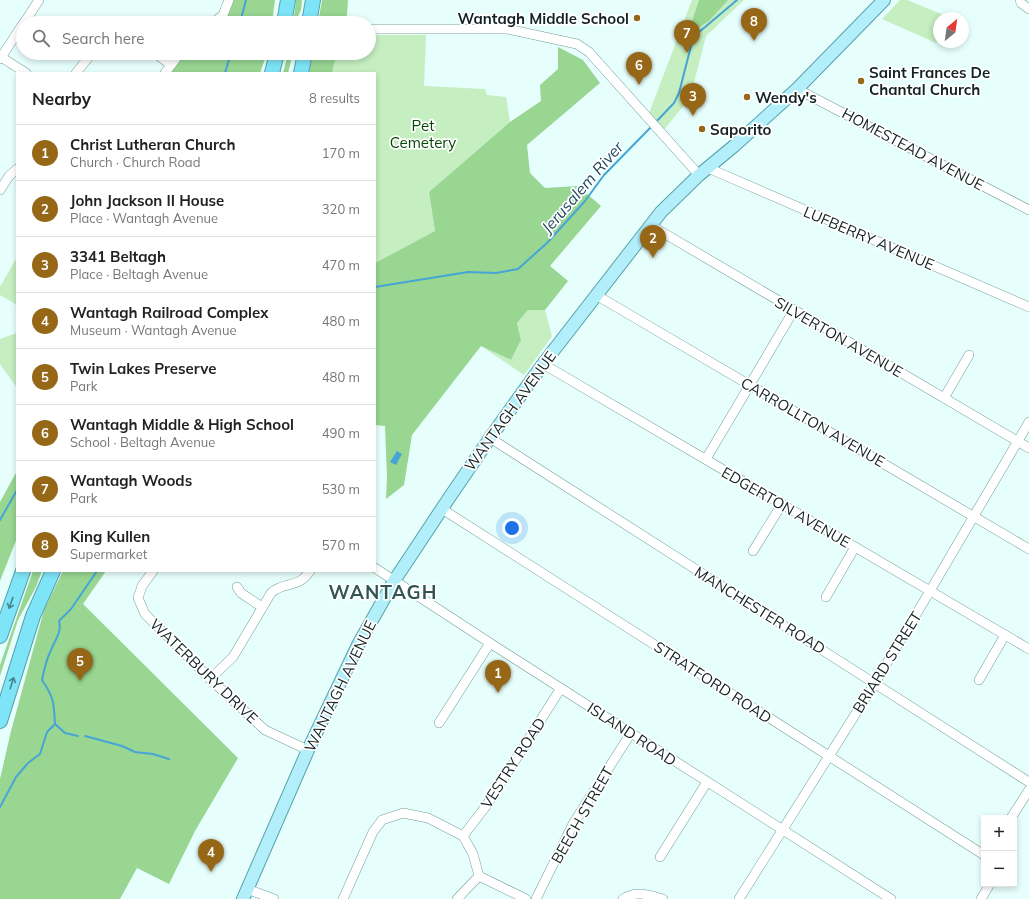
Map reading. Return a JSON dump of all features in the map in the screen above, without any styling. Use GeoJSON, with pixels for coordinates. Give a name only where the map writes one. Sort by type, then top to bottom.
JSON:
{"type":"FeatureCollection","features":[{"type":"Feature","properties":{"kind":"highway"},"geometry":{"type":"LineString","coordinates":[[285,16],[288,0]]}},
{"type":"Feature","properties":{"kind":"highway"},"geometry":{"type":"LineString","coordinates":[[310,16],[313,0]]}},
{"type":"Feature","properties":{"kind":"highway"},"geometry":{"type":"LineString","coordinates":[[272,72],[275,60]]}},
{"type":"Feature","properties":{"kind":"highway"},"geometry":{"type":"LineString","coordinates":[[301,72],[304,60]]}},
{"type":"Feature","properties":{"kind":"highway"},"geometry":{"type":"LineString","coordinates":[[0,636],[23,572]]}},
{"type":"Feature","properties":{"kind":"highway"},"geometry":{"type":"LineString","coordinates":[[0,721],[33,616],[53,572]]}},
{"type":"Feature","properties":{"kind":"main road","name":"WANTAGH AVENUE"},"geometry":{"type":"LineString","coordinates":[[245,894],[308,750],[358,645],[394,581],[490,438],[543,364],[661,212],[704,171],[797,89],[884,0]]}},
{"type":"Feature","properties":{"kind":"street"},"geometry":{"type":"LineString","coordinates":[[28,16],[39,0]]}},
{"type":"Feature","properties":{"kind":"street"},"geometry":{"type":"LineString","coordinates":[[222,16],[229,0]]}},
{"type":"Feature","properties":{"kind":"street"},"geometry":{"type":"LineString","coordinates":[[1020,0],[1026,8],[1029,9]]}},
{"type":"Feature","properties":{"kind":"street"},"geometry":{"type":"LineString","coordinates":[[376,29],[507,29],[577,44],[590,52],[656,126],[704,171]]}},
{"type":"Feature","properties":{"kind":"street"},"geometry":{"type":"LineString","coordinates":[[16,34],[1,58],[24,72]]}},
{"type":"Feature","properties":{"kind":"street"},"geometry":{"type":"LineString","coordinates":[[77,72],[86,60]]}},
{"type":"Feature","properties":{"kind":"street"},"geometry":{"type":"LineString","coordinates":[[164,60],[171,65]]}},
{"type":"Feature","properties":{"kind":"street"},"geometry":{"type":"LineString","coordinates":[[166,72],[175,60]]}},
{"type":"Feature","properties":{"kind":"street","name":"HOMESTEAD AVENUE"},"geometry":{"type":"LineString","coordinates":[[797,89],[1029,210]]}},
{"type":"Feature","properties":{"kind":"street"},"geometry":{"type":"LineString","coordinates":[[0,190],[9,176],[16,170]]}},
{"type":"Feature","properties":{"kind":"street","name":"LUFBERRY AVENUE"},"geometry":{"type":"LineString","coordinates":[[704,171],[1029,307]]}},
{"type":"Feature","properties":{"kind":"street","name":"SILVERTON AVENUE"},"geometry":{"type":"LineString","coordinates":[[650,226],[1029,448]]}},
{"type":"Feature","properties":{"kind":"street","name":"CARROLLTON AVENUE"},"geometry":{"type":"LineString","coordinates":[[596,294],[1029,549]]}},
{"type":"Feature","properties":{"kind":"street"},"geometry":{"type":"LineString","coordinates":[[706,459],[794,310]]}},
{"type":"Feature","properties":{"kind":"street"},"geometry":{"type":"LineString","coordinates":[[944,398],[969,355]]}},
{"type":"Feature","properties":{"kind":"street","name":"EDGERTON AVENUE"},"geometry":{"type":"LineString","coordinates":[[543,364],[1029,649]]}},
{"type":"Feature","properties":{"kind":"street","name":"BRIARD STREET"},"geometry":{"type":"LineString","coordinates":[[739,899],[875,683],[1029,422]]}},
{"type":"Feature","properties":{"kind":"street","name":"MANCHESTER ROAD"},"geometry":{"type":"LineString","coordinates":[[490,438],[1029,782]]}},
{"type":"Feature","properties":{"kind":"street"},"geometry":{"type":"LineString","coordinates":[[753,551],[782,504]]}},
{"type":"Feature","properties":{"kind":"street","name":"STRATFORD ROAD"},"geometry":{"type":"LineString","coordinates":[[442,509],[981,853]]}},
{"type":"Feature","properties":{"kind":"street"},"geometry":{"type":"LineString","coordinates":[[826,597],[855,547]]}},
{"type":"Feature","properties":{"kind":"street","name":"ISLAND ROAD"},"geometry":{"type":"LineString","coordinates":[[376,569],[891,899]]}},
{"type":"Feature","properties":{"kind":"street","name":"WATERBURY DRIVE"},"geometry":{"type":"LineString","coordinates":[[152,572],[142,586],[138,598],[145,614],[210,679],[265,730],[308,750]]}},
{"type":"Feature","properties":{"kind":"street"},"geometry":{"type":"LineString","coordinates":[[210,679],[233,656],[262,607],[274,590],[302,581],[309,572]]}},
{"type":"Feature","properties":{"kind":"street"},"geometry":{"type":"LineString","coordinates":[[237,587],[241,593],[262,607]]}},
{"type":"Feature","properties":{"kind":"street"},"geometry":{"type":"LineString","coordinates":[[978,680],[1005,635]]}},
{"type":"Feature","properties":{"kind":"street"},"geometry":{"type":"LineString","coordinates":[[439,723],[490,643]]}},
{"type":"Feature","properties":{"kind":"street","name":"VESTRY ROAD"},"geometry":{"type":"LineString","coordinates":[[463,836],[486,806],[560,688]]}},
{"type":"Feature","properties":{"kind":"street","name":"BEECH STREET"},"geometry":{"type":"LineString","coordinates":[[536,899],[573,824],[631,733]]}},
{"type":"Feature","properties":{"kind":"street"},"geometry":{"type":"LineString","coordinates":[[660,857],[707,782]]}},
{"type":"Feature","properties":{"kind":"street"},"geometry":{"type":"LineString","coordinates":[[1013,815],[1029,790]]}},
{"type":"Feature","properties":{"kind":"street"},"geometry":{"type":"LineString","coordinates":[[343,899],[372,832],[382,820],[403,813],[428,818],[463,836],[473,854],[479,876],[526,899]]}},
{"type":"Feature","properties":{"kind":"street"},"geometry":{"type":"LineString","coordinates":[[457,899],[479,876]]}},
{"type":"Feature","properties":{"kind":"street"},"geometry":{"type":"LineString","coordinates":[[981,899],[988,887]]}},
{"type":"Feature","properties":{"kind":"street"},"geometry":{"type":"LineString","coordinates":[[623,899],[629,895],[637,893],[663,899]]}},
{"type":"Feature","properties":{"kind":"street"},"geometry":{"type":"LineString","coordinates":[[245,894],[274,899]]}},
{"type":"Feature","properties":{"kind":"green space"},"geometry":{"type":"Polygon","coordinates":[[[229,0],[275,0],[273,16],[218,16],[229,0]]]}},
{"type":"Feature","properties":{"kind":"green space"},"geometry":{"type":"Polygon","coordinates":[[[296,0],[302,0],[301,10],[298,16],[294,16],[296,0]]]}},
{"type":"Feature","properties":{"kind":"green space"},"geometry":{"type":"Polygon","coordinates":[[[322,0],[348,0],[347,16],[319,16],[322,0]]]}},
{"type":"Feature","properties":{"kind":"green space"},"geometry":{"type":"Polygon","coordinates":[[[692,0],[744,0],[706,36],[690,98],[662,132],[648,116],[692,0]]]}},
{"type":"Feature","properties":{"kind":"green space"},"geometry":{"type":"Polygon","coordinates":[[[699,0],[728,0],[709,21],[688,34],[699,0]]]}},
{"type":"Feature","properties":{"kind":"green space"},"geometry":{"type":"Polygon","coordinates":[[[900,0],[907,0],[936,12],[933,12],[933,42],[882,19],[900,0]]]}},
{"type":"Feature","properties":{"kind":"green space","name":"Pet Cemetery"},"geometry":{"type":"Polygon","coordinates":[[[376,35],[426,35],[424,86],[485,89],[487,95],[506,97],[510,122],[429,192],[435,231],[376,262],[376,72],[332,72],[335,60],[376,60],[376,35]]]}},
{"type":"Feature","properties":{"kind":"green space"},"geometry":{"type":"Polygon","coordinates":[[[558,47],[583,60],[600,83],[527,145],[530,173],[545,188],[578,186],[601,206],[550,266],[568,281],[545,310],[528,310],[517,323],[521,340],[511,360],[481,346],[412,435],[404,485],[386,499],[387,477],[385,426],[376,425],[376,262],[435,231],[429,192],[510,122],[541,101],[540,85],[558,69],[558,47]]]}},
{"type":"Feature","properties":{"kind":"green space"},"geometry":{"type":"Polygon","coordinates":[[[178,60],[265,60],[260,72],[172,72],[178,60]]]}},
{"type":"Feature","properties":{"kind":"green space"},"geometry":{"type":"Polygon","coordinates":[[[286,60],[291,60],[288,72],[283,72],[286,60]]]}},
{"type":"Feature","properties":{"kind":"green space"},"geometry":{"type":"Polygon","coordinates":[[[311,60],[335,60],[332,72],[308,72],[311,60]]]}},
{"type":"Feature","properties":{"kind":"green space"},"geometry":{"type":"Polygon","coordinates":[[[16,259],[16,304],[0,295],[0,287],[16,259]]]}},
{"type":"Feature","properties":{"kind":"green space"},"geometry":{"type":"Polygon","coordinates":[[[528,310],[545,310],[552,336],[524,375],[481,346],[511,360],[521,340],[517,323],[528,310]]]}},
{"type":"Feature","properties":{"kind":"green space"},"geometry":{"type":"Polygon","coordinates":[[[16,333],[16,387],[0,364],[0,339],[16,333]]]}},
{"type":"Feature","properties":{"kind":"green space"},"geometry":{"type":"Polygon","coordinates":[[[16,473],[16,541],[0,581],[0,502],[16,473]]]}},
{"type":"Feature","properties":{"kind":"green space"},"geometry":{"type":"Polygon","coordinates":[[[33,572],[42,572],[36,587],[18,620],[0,676],[0,665],[33,572]]]}},
{"type":"Feature","properties":{"kind":"green space"},"geometry":{"type":"Polygon","coordinates":[[[63,572],[105,572],[83,604],[238,758],[195,831],[169,884],[137,868],[120,899],[0,899],[0,779],[11,731],[44,610],[63,572]]]}},
{"type":"Feature","properties":{"kind":"water"},"geometry":{"type":"Polygon","coordinates":[[[397,451],[402,454],[396,465],[390,462],[397,451]]]}},
{"type":"Feature","properties":{"kind":"waterway"},"geometry":{"type":"LineString","coordinates":[[242,16],[246,0]]}},
{"type":"Feature","properties":{"kind":"waterway","name":"Jerusalem River"},"geometry":{"type":"LineString","coordinates":[[655,123],[674,103],[679,93],[691,46],[698,33],[737,0]]}},
{"type":"Feature","properties":{"kind":"waterway"},"geometry":{"type":"LineString","coordinates":[[225,72],[229,60]]}},
{"type":"Feature","properties":{"kind":"waterway","name":"Jerusalem River"},"geometry":{"type":"LineString","coordinates":[[376,287],[468,272],[496,273],[518,269],[547,243],[585,201],[604,175],[652,126]]}},
{"type":"Feature","properties":{"kind":"waterway"},"geometry":{"type":"LineString","coordinates":[[0,520],[16,492]]}},
{"type":"Feature","properties":{"kind":"waterway","name":"Jerusalem River"},"geometry":{"type":"LineString","coordinates":[[0,807],[16,777],[28,763],[40,754],[47,732],[55,724],[53,701],[42,680],[45,665],[60,629],[59,621],[71,609],[96,572]]}},
{"type":"Feature","properties":{"kind":"waterway"},"geometry":{"type":"LineString","coordinates":[[55,724],[65,733],[78,736]]}},
{"type":"Feature","properties":{"kind":"waterway"},"geometry":{"type":"LineString","coordinates":[[85,736],[122,746],[135,752],[153,754],[169,759]]}},
{"type":"Feature","properties":{"kind":"place","name":"Wantagh Middle School"},"geometry":{"type":"Point","coordinates":[637,18]}},
{"type":"Feature","properties":{"kind":"place","name":"King Kullen"},"geometry":{"type":"Point","coordinates":[754,41]}},
{"type":"Feature","properties":{"kind":"place","name":"Wantagh Woods"},"geometry":{"type":"Point","coordinates":[687,53]}},
{"type":"Feature","properties":{"kind":"place","name":"Saint Frances De Chantal Church"},"geometry":{"type":"Point","coordinates":[861,81]}},
{"type":"Feature","properties":{"kind":"place","name":"Wantagh Middle & High School"},"geometry":{"type":"Point","coordinates":[639,85]}},
{"type":"Feature","properties":{"kind":"place","name":"Wendy's"},"geometry":{"type":"Point","coordinates":[747,97]}},
{"type":"Feature","properties":{"kind":"place","name":"3341 Beltagh"},"geometry":{"type":"Point","coordinates":[693,116]}},
{"type":"Feature","properties":{"kind":"place","name":"Saporito"},"geometry":{"type":"Point","coordinates":[702,129]}},
{"type":"Feature","properties":{"kind":"place","name":"John Jackson II House"},"geometry":{"type":"Point","coordinates":[653,258]}},
{"type":"Feature","properties":{"kind":"place","name":"Twin Lakes Preserve"},"geometry":{"type":"Point","coordinates":[80,681]}},
{"type":"Feature","properties":{"kind":"place","name":"Christ Lutheran Church"},"geometry":{"type":"Point","coordinates":[498,693]}},
{"type":"Feature","properties":{"kind":"place","name":"Wantagh Railroad Complex"},"geometry":{"type":"Point","coordinates":[211,872]}},
{"type":"Feature","properties":{"kind":"district","name":"WANTAGH"},"geometry":{"type":"Point","coordinates":[383,592]}}]}
